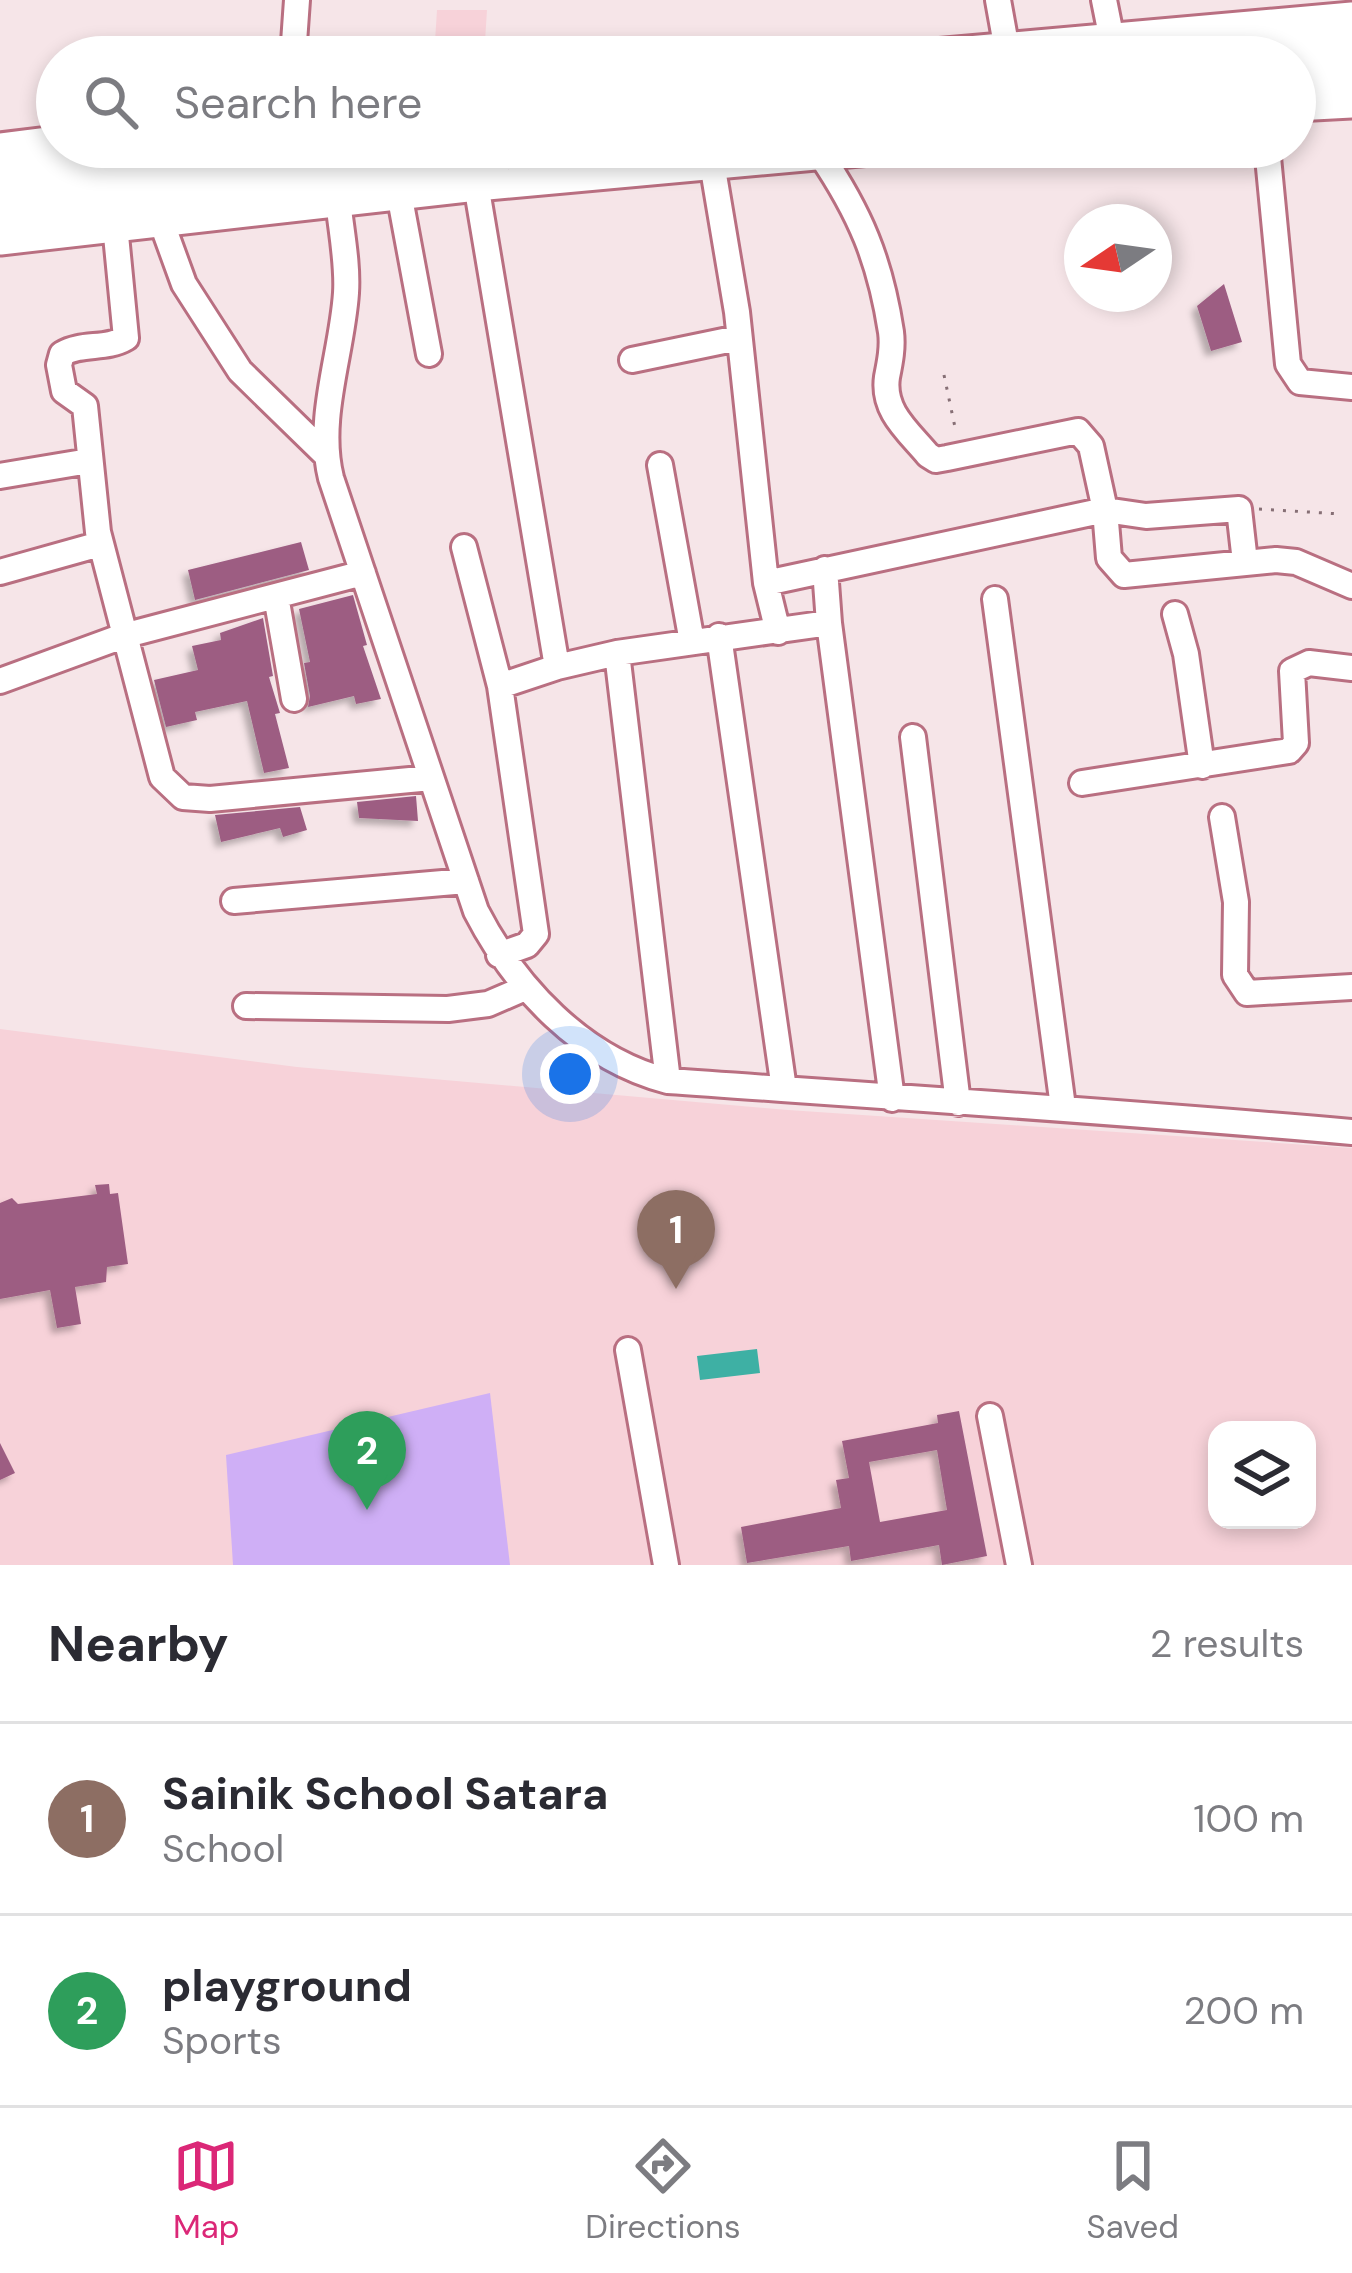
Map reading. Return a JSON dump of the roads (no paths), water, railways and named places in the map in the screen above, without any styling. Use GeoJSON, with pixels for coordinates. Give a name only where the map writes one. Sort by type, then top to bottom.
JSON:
{"type":"FeatureCollection","features":[{"type":"Feature","properties":{"kind":"highway"},"geometry":{"type":"LineString","coordinates":[[1158,36],[1352,19]]}},
{"type":"Feature","properties":{"kind":"highway"},"geometry":{"type":"LineString","coordinates":[[1316,46],[1352,43]]}},
{"type":"Feature","properties":{"kind":"highway"},"geometry":{"type":"LineString","coordinates":[[1316,76],[1352,73]]}},
{"type":"Feature","properties":{"kind":"highway"},"geometry":{"type":"LineString","coordinates":[[1316,103],[1352,101]]}},
{"type":"Feature","properties":{"kind":"highway"},"geometry":{"type":"LineString","coordinates":[[0,149],[36,145]]}},
{"type":"Feature","properties":{"kind":"highway"},"geometry":{"type":"LineString","coordinates":[[0,181],[114,168]]}},
{"type":"Feature","properties":{"kind":"highway"},"geometry":{"type":"LineString","coordinates":[[0,209],[369,168]]}},
{"type":"Feature","properties":{"kind":"highway"},"geometry":{"type":"LineString","coordinates":[[0,238],[476,184],[665,168]]}},
{"type":"Feature","properties":{"kind":"street"},"geometry":{"type":"LineString","coordinates":[[294,36],[297,0]]}},
{"type":"Feature","properties":{"kind":"street"},"geometry":{"type":"LineString","coordinates":[[998,0],[1004,36]]}},
{"type":"Feature","properties":{"kind":"street"},"geometry":{"type":"LineString","coordinates":[[1104,0],[1111,36]]}},
{"type":"Feature","properties":{"kind":"street"},"geometry":{"type":"LineString","coordinates":[[713,168],[766,583],[778,632]]}},
{"type":"Feature","properties":{"kind":"street"},"geometry":{"type":"LineString","coordinates":[[829,168],[872,245],[892,340],[886,384],[890,410],[928,455],[936,460],[1078,430],[1091,446],[1105,510],[1109,558],[1124,575],[1245,562],[1296,562],[1352,586]]}},
{"type":"Feature","properties":{"kind":"street"},"geometry":{"type":"LineString","coordinates":[[1269,168],[1288,364],[1300,382],[1352,387]]}},
{"type":"Feature","properties":{"kind":"street"},"geometry":{"type":"LineString","coordinates":[[476,184],[557,667]]}},
{"type":"Feature","properties":{"kind":"street"},"geometry":{"type":"LineString","coordinates":[[399,193],[429,354]]}},
{"type":"Feature","properties":{"kind":"street"},"geometry":{"type":"LineString","coordinates":[[338,200],[346,290],[325,454],[476,911],[499,955],[559,1022],[638,1072],[668,1081],[1352,1132]]}},
{"type":"Feature","properties":{"kind":"street"},"geometry":{"type":"LineString","coordinates":[[160,218],[184,284],[240,371],[325,454]]}},
{"type":"Feature","properties":{"kind":"street"},"geometry":{"type":"LineString","coordinates":[[115,225],[126,338],[116,344],[70,349],[58,365],[64,391],[86,406],[100,544],[162,777],[183,797],[210,799],[431,778]]}},
{"type":"Feature","properties":{"kind":"street"},"geometry":{"type":"LineString","coordinates":[[632,360],[738,338]]}},
{"type":"Feature","properties":{"kind":"street"},"geometry":{"type":"LineString","coordinates":[[0,476],[89,461]]}},
{"type":"Feature","properties":{"kind":"street"},"geometry":{"type":"LineString","coordinates":[[660,465],[692,642]]}},
{"type":"Feature","properties":{"kind":"street"},"geometry":{"type":"LineString","coordinates":[[766,583],[1105,510],[1145,516],[1239,509],[1245,562]]}},
{"type":"Feature","properties":{"kind":"street"},"geometry":{"type":"LineString","coordinates":[[0,572],[100,544]]}},
{"type":"Feature","properties":{"kind":"street"},"geometry":{"type":"LineString","coordinates":[[464,547],[500,686],[536,934],[527,945],[499,955]]}},
{"type":"Feature","properties":{"kind":"street"},"geometry":{"type":"LineString","coordinates":[[825,569],[892,1099]]}},
{"type":"Feature","properties":{"kind":"street"},"geometry":{"type":"LineString","coordinates":[[0,681],[122,636],[362,573]]}},
{"type":"Feature","properties":{"kind":"street"},"geometry":{"type":"LineString","coordinates":[[276,596],[294,698]]}},
{"type":"Feature","properties":{"kind":"street"},"geometry":{"type":"LineString","coordinates":[[995,599],[1063,1107]]}},
{"type":"Feature","properties":{"kind":"street"},"geometry":{"type":"LineString","coordinates":[[1175,614],[1202,766]]}},
{"type":"Feature","properties":{"kind":"street"},"geometry":{"type":"LineString","coordinates":[[500,686],[617,653],[829,622]]}},
{"type":"Feature","properties":{"kind":"street"},"geometry":{"type":"LineString","coordinates":[[719,636],[784,1089]]}},
{"type":"Feature","properties":{"kind":"street"},"geometry":{"type":"LineString","coordinates":[[617,653],[668,1081]]}},
{"type":"Feature","properties":{"kind":"street"},"geometry":{"type":"LineString","coordinates":[[1082,783],[1294,749],[1292,671],[1309,663],[1352,668]]}},
{"type":"Feature","properties":{"kind":"street"},"geometry":{"type":"LineString","coordinates":[[913,737],[958,1103]]}},
{"type":"Feature","properties":{"kind":"street"},"geometry":{"type":"LineString","coordinates":[[1222,817],[1236,902],[1235,975],[1247,993],[1352,987]]}},
{"type":"Feature","properties":{"kind":"street"},"geometry":{"type":"LineString","coordinates":[[234,901],[466,881]]}},
{"type":"Feature","properties":{"kind":"street"},"geometry":{"type":"LineString","coordinates":[[246,1006],[448,1009],[488,1004],[525,988]]}},
{"type":"Feature","properties":{"kind":"street"},"geometry":{"type":"LineString","coordinates":[[628,1350],[665,1565]]}},
{"type":"Feature","properties":{"kind":"street"},"geometry":{"type":"LineString","coordinates":[[990,1416],[1019,1565]]}},
{"type":"Feature","properties":{"kind":"water"},"geometry":{"type":"Polygon","coordinates":[[[757,1349],[760,1373],[700,1380],[697,1356],[757,1349]]]}},
{"type":"Feature","properties":{"kind":"place","name":"Sainik School Satara"},"geometry":{"type":"Point","coordinates":[676,1289]}},
{"type":"Feature","properties":{"kind":"place","name":"playground"},"geometry":{"type":"Point","coordinates":[367,1510]}}]}
